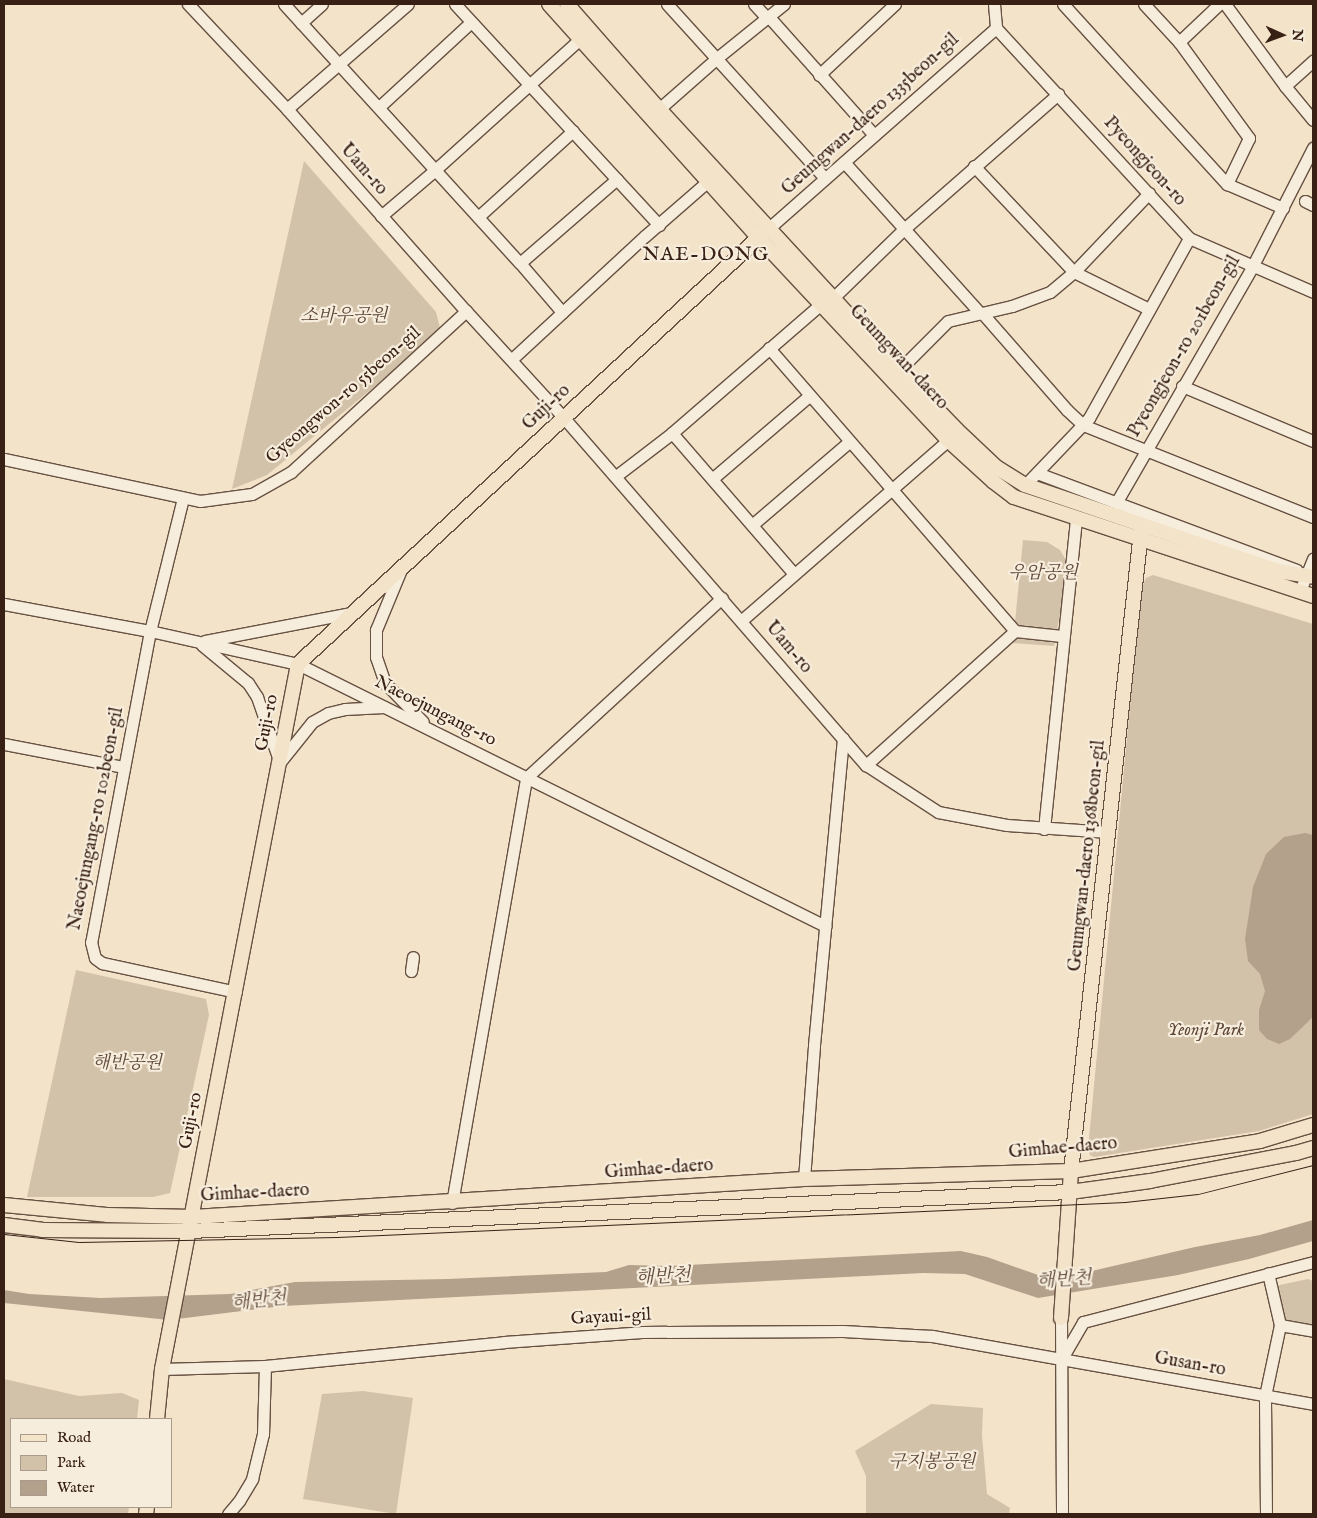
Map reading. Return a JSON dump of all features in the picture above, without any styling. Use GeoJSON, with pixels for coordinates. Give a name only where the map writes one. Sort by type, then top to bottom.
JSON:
{"type":"FeatureCollection","features":[{"type":"Feature","properties":{"kind":"main road","name":"Geumgwan-daero"},"geometry":{"type":"LineString","coordinates":[[549,4],[708,181],[764,233]]}},
{"type":"Feature","properties":{"kind":"main road","name":"Geumgwan-daero"},"geometry":{"type":"LineString","coordinates":[[567,4],[764,233],[828,301],[948,440],[1014,497],[1313,596]]}},
{"type":"Feature","properties":{"kind":"main road","name":"Guji-ro"},"geometry":{"type":"LineString","coordinates":[[157,1418],[162,1369],[185,1261],[298,664],[400,572],[764,233]]}},
{"type":"Feature","properties":{"kind":"main road","name":"Geumgwan-daero"},"geometry":{"type":"LineString","coordinates":[[828,301],[899,370],[956,430],[996,467],[1026,485],[1277,571],[1310,575]]}},
{"type":"Feature","properties":{"kind":"main road","name":"Geumgwan-daero 1368beon-gil"},"geometry":{"type":"LineString","coordinates":[[1061,1318],[1072,1171],[1142,524]]}},
{"type":"Feature","properties":{"kind":"main road","name":"Gimhae-daero"},"geometry":{"type":"LineString","coordinates":[[4,1205],[107,1215],[193,1217],[452,1203],[804,1179],[1072,1171],[1260,1141],[1313,1125]]}},
{"type":"Feature","properties":{"kind":"main road","name":"Gimhae-daero"},"geometry":{"type":"LineString","coordinates":[[4,1225],[42,1230],[190,1231],[1070,1192],[1150,1180],[1296,1153],[1313,1148]]}},
{"type":"Feature","properties":{"kind":"street","name":"Uam-ro"},"geometry":{"type":"LineString","coordinates":[[188,4],[286,109],[466,311],[512,359],[742,620],[866,765],[938,812],[1007,825],[1110,832]]}},
{"type":"Feature","properties":{"kind":"street"},"geometry":{"type":"LineString","coordinates":[[284,4],[339,66],[379,107],[562,312]]}},
{"type":"Feature","properties":{"kind":"street"},"geometry":{"type":"LineString","coordinates":[[301,23],[322,4]]}},
{"type":"Feature","properties":{"kind":"street"},"geometry":{"type":"LineString","coordinates":[[286,109],[339,66],[408,4]]}},
{"type":"Feature","properties":{"kind":"street"},"geometry":{"type":"LineString","coordinates":[[455,4],[659,225]]}},
{"type":"Feature","properties":{"kind":"street"},"geometry":{"type":"LineString","coordinates":[[667,4],[825,178]]}},
{"type":"Feature","properties":{"kind":"street"},"geometry":{"type":"LineString","coordinates":[[754,4],[874,135]]}},
{"type":"Feature","properties":{"kind":"street"},"geometry":{"type":"LineString","coordinates":[[659,110],[717,58],[784,4]]}},
{"type":"Feature","properties":{"kind":"street"},"geometry":{"type":"LineString","coordinates":[[819,75],[895,4]]}},
{"type":"Feature","properties":{"kind":"street"},"geometry":{"type":"LineString","coordinates":[[994,4],[996,28]]}},
{"type":"Feature","properties":{"kind":"street"},"geometry":{"type":"LineString","coordinates":[[1063,4],[1228,184],[1282,208]]}},
{"type":"Feature","properties":{"kind":"street"},"geometry":{"type":"LineString","coordinates":[[1144,4],[1179,42],[1249,138],[1228,184]]}},
{"type":"Feature","properties":{"kind":"street"},"geometry":{"type":"LineString","coordinates":[[1179,42],[1218,4]]}},
{"type":"Feature","properties":{"kind":"street"},"geometry":{"type":"LineString","coordinates":[[1225,4],[1285,86],[1313,120]]}},
{"type":"Feature","properties":{"kind":"street"},"geometry":{"type":"LineString","coordinates":[[379,107],[471,22]]}},
{"type":"Feature","properties":{"kind":"street","name":"Pyeongjeon-ro"},"geometry":{"type":"LineString","coordinates":[[996,28],[1189,238],[1313,292]]}},
{"type":"Feature","properties":{"kind":"street","name":"Geumgwan-daero 1335beon-gil"},"geometry":{"type":"LineString","coordinates":[[764,233],[996,28]]}},
{"type":"Feature","properties":{"kind":"street"},"geometry":{"type":"LineString","coordinates":[[381,216],[435,170],[580,39]]}},
{"type":"Feature","properties":{"kind":"street"},"geometry":{"type":"LineString","coordinates":[[1285,86],[1313,61]]}},
{"type":"Feature","properties":{"kind":"street"},"geometry":{"type":"LineString","coordinates":[[616,476],[672,433],[769,348],[828,301],[974,166],[1058,94]]}},
{"type":"Feature","properties":{"kind":"street"},"geometry":{"type":"LineString","coordinates":[[478,217],[573,131]]}},
{"type":"Feature","properties":{"kind":"street","name":"Pyeongjeon-ro 201beon-gil"},"geometry":{"type":"LineString","coordinates":[[1116,503],[1252,267],[1313,148]]}},
{"type":"Feature","properties":{"kind":"street"},"geometry":{"type":"LineString","coordinates":[[844,162],[1067,410],[1083,425],[1313,517]]}},
{"type":"Feature","properties":{"kind":"street"},"geometry":{"type":"LineString","coordinates":[[974,166],[1074,272],[1149,308]]}},
{"type":"Feature","properties":{"kind":"street"},"geometry":{"type":"LineString","coordinates":[[520,264],[617,179]]}},
{"type":"Feature","properties":{"kind":"street"},"geometry":{"type":"LineString","coordinates":[[512,359],[708,181]]}},
{"type":"Feature","properties":{"kind":"street"},"geometry":{"type":"LineString","coordinates":[[899,370],[948,321],[1050,292],[1074,272],[1149,193]]}},
{"type":"Feature","properties":{"kind":"street"},"geometry":{"type":"LineString","coordinates":[[1026,485],[1083,425],[1189,238]]}},
{"type":"Feature","properties":{"kind":"street","name":"Gyeongwon-ro 55beon-gil"},"geometry":{"type":"LineString","coordinates":[[4,458],[200,501],[252,494],[291,472],[466,311]]}},
{"type":"Feature","properties":{"kind":"street"},"geometry":{"type":"LineString","coordinates":[[769,348],[1014,631],[1062,636]]}},
{"type":"Feature","properties":{"kind":"street"},"geometry":{"type":"LineString","coordinates":[[1182,386],[1313,441]]}},
{"type":"Feature","properties":{"kind":"street"},"geometry":{"type":"LineString","coordinates":[[712,479],[809,396]]}},
{"type":"Feature","properties":{"kind":"street"},"geometry":{"type":"LineString","coordinates":[[672,433],[794,574]]}},
{"type":"Feature","properties":{"kind":"street"},"geometry":{"type":"LineString","coordinates":[[742,620],[948,440]]}},
{"type":"Feature","properties":{"kind":"street"},"geometry":{"type":"LineString","coordinates":[[752,525],[849,442]]}},
{"type":"Feature","properties":{"kind":"street"},"geometry":{"type":"LineString","coordinates":[[1037,473],[1310,575]]}},
{"type":"Feature","properties":{"kind":"street","name":"Naeoejungang-ro 102beon-gil"},"geometry":{"type":"LineString","coordinates":[[183,498],[150,631],[91,942],[95,958],[102,963],[236,992]]}},
{"type":"Feature","properties":{"kind":"street"},"geometry":{"type":"LineString","coordinates":[[1044,829],[1062,636],[1076,517]]}},
{"type":"Feature","properties":{"kind":"street"},"geometry":{"type":"LineString","coordinates":[[1300,591],[1310,575],[1313,558]]}},
{"type":"Feature","properties":{"kind":"street"},"geometry":{"type":"LineString","coordinates":[[400,572],[376,630],[374,643],[376,658],[385,683],[429,729]]}},
{"type":"Feature","properties":{"kind":"street"},"geometry":{"type":"LineString","coordinates":[[452,1203],[526,778],[722,598]]}},
{"type":"Feature","properties":{"kind":"street","name":"Naeoejungang-ro"},"geometry":{"type":"LineString","coordinates":[[4,604],[150,631],[298,664],[824,926]]}},
{"type":"Feature","properties":{"kind":"street"},"geometry":{"type":"LineString","coordinates":[[198,642],[356,612]]}},
{"type":"Feature","properties":{"kind":"street"},"geometry":{"type":"LineString","coordinates":[[866,765],[1014,631]]}},
{"type":"Feature","properties":{"kind":"street"},"geometry":{"type":"LineString","coordinates":[[198,642],[248,683],[257,697],[280,762]]}},
{"type":"Feature","properties":{"kind":"street"},"geometry":{"type":"LineString","coordinates":[[280,762],[312,722],[328,713],[345,709],[385,707]]}},
{"type":"Feature","properties":{"kind":"street"},"geometry":{"type":"LineString","coordinates":[[804,1179],[824,926],[843,738]]}},
{"type":"Feature","properties":{"kind":"street"},"geometry":{"type":"LineString","coordinates":[[4,744],[124,767]]}},
{"type":"Feature","properties":{"kind":"street"},"geometry":{"type":"LineString","coordinates":[[411,970],[413,957]]}},
{"type":"Feature","properties":{"kind":"street"},"geometry":{"type":"LineString","coordinates":[[1062,1360],[1083,1322],[1313,1262]]}},
{"type":"Feature","properties":{"kind":"street"},"geometry":{"type":"LineString","coordinates":[[1266,1514],[1265,1396],[1280,1325],[1268,1273]]}},
{"type":"Feature","properties":{"kind":"street"},"geometry":{"type":"LineString","coordinates":[[1061,1318],[1062,1514]]}},
{"type":"Feature","properties":{"kind":"street"},"geometry":{"type":"LineString","coordinates":[[1280,1325],[1313,1331]]}},
{"type":"Feature","properties":{"kind":"street","name":"Gayaui-gil"},"geometry":{"type":"LineString","coordinates":[[162,1369],[265,1366],[504,1342],[651,1332],[843,1331],[932,1336],[1062,1360]]}},
{"type":"Feature","properties":{"kind":"street","name":"Gusan-ro"},"geometry":{"type":"LineString","coordinates":[[1062,1360],[1313,1404]]}},
{"type":"Feature","properties":{"kind":"street"},"geometry":{"type":"LineString","coordinates":[[228,1514],[240,1501],[252,1479],[263,1434],[265,1366]]}},
{"type":"Feature","properties":{"kind":"green space","name":"소바우공원"},"geometry":{"type":"Polygon","coordinates":[[[304,161],[436,312],[441,332],[267,475],[232,489],[304,161]]]}},
{"type":"Feature","properties":{"kind":"green space","name":"우암공원"},"geometry":{"type":"Polygon","coordinates":[[[1023,540],[1047,542],[1060,550],[1069,565],[1054,646],[1013,643],[1023,540]]]}},
{"type":"Feature","properties":{"kind":"green space","name":"Yeonji Park"},"geometry":{"type":"Polygon","coordinates":[[[1153,575],[1313,624],[1313,1114],[1259,1131],[1094,1157],[1090,1155],[1088,1149],[1141,590],[1146,578],[1153,575]]]}},
{"type":"Feature","properties":{"kind":"green space","name":"해반공원"},"geometry":{"type":"Polygon","coordinates":[[[76,970],[206,999],[209,1015],[170,1193],[153,1197],[27,1197],[76,970]]]}},
{"type":"Feature","properties":{"kind":"green space"},"geometry":{"type":"Polygon","coordinates":[[[1308,1279],[1313,1281],[1313,1330],[1285,1320],[1275,1286],[1308,1279]]]}},
{"type":"Feature","properties":{"kind":"green space"},"geometry":{"type":"Polygon","coordinates":[[[4,1379],[79,1396],[122,1393],[139,1400],[137,1418],[10,1418],[10,1508],[129,1508],[128,1514],[4,1514],[4,1379]]]}},
{"type":"Feature","properties":{"kind":"green space"},"geometry":{"type":"Polygon","coordinates":[[[363,1391],[413,1398],[396,1514],[303,1499],[322,1394],[363,1391]]]}},
{"type":"Feature","properties":{"kind":"green space","name":"구지봉공원"},"geometry":{"type":"Polygon","coordinates":[[[931,1404],[983,1408],[982,1435],[987,1494],[1010,1508],[1009,1514],[866,1514],[866,1476],[855,1451],[931,1404]]]}},
{"type":"Feature","properties":{"kind":"water"},"geometry":{"type":"Polygon","coordinates":[[[1305,833],[1313,835],[1313,1017],[1290,1039],[1279,1044],[1267,1039],[1259,1030],[1259,1010],[1265,991],[1260,974],[1248,961],[1245,939],[1253,887],[1266,854],[1284,837],[1305,833]]]}},
{"type":"Feature","properties":{"kind":"water","name":"해반천"},"geometry":{"type":"Polygon","coordinates":[[[1313,1220],[1313,1241],[1249,1259],[1178,1275],[1038,1298],[965,1274],[923,1273],[283,1306],[169,1320],[4,1303],[4,1290],[29,1294],[101,1298],[230,1294],[295,1282],[448,1279],[606,1272],[629,1265],[669,1266],[961,1251],[987,1257],[1041,1276],[1079,1274],[1195,1247],[1260,1235],[1313,1220]]]}},
{"type":"Feature","properties":{"kind":"tram line"},"geometry":{"type":"LineString","coordinates":[[4,1234],[79,1242],[337,1237],[1125,1202],[1198,1194],[1313,1165]]}},
{"type":"Feature","properties":{"kind":"district","name":"NAE-DONG"},"geometry":{"type":"Point","coordinates":[706,254]}}]}
